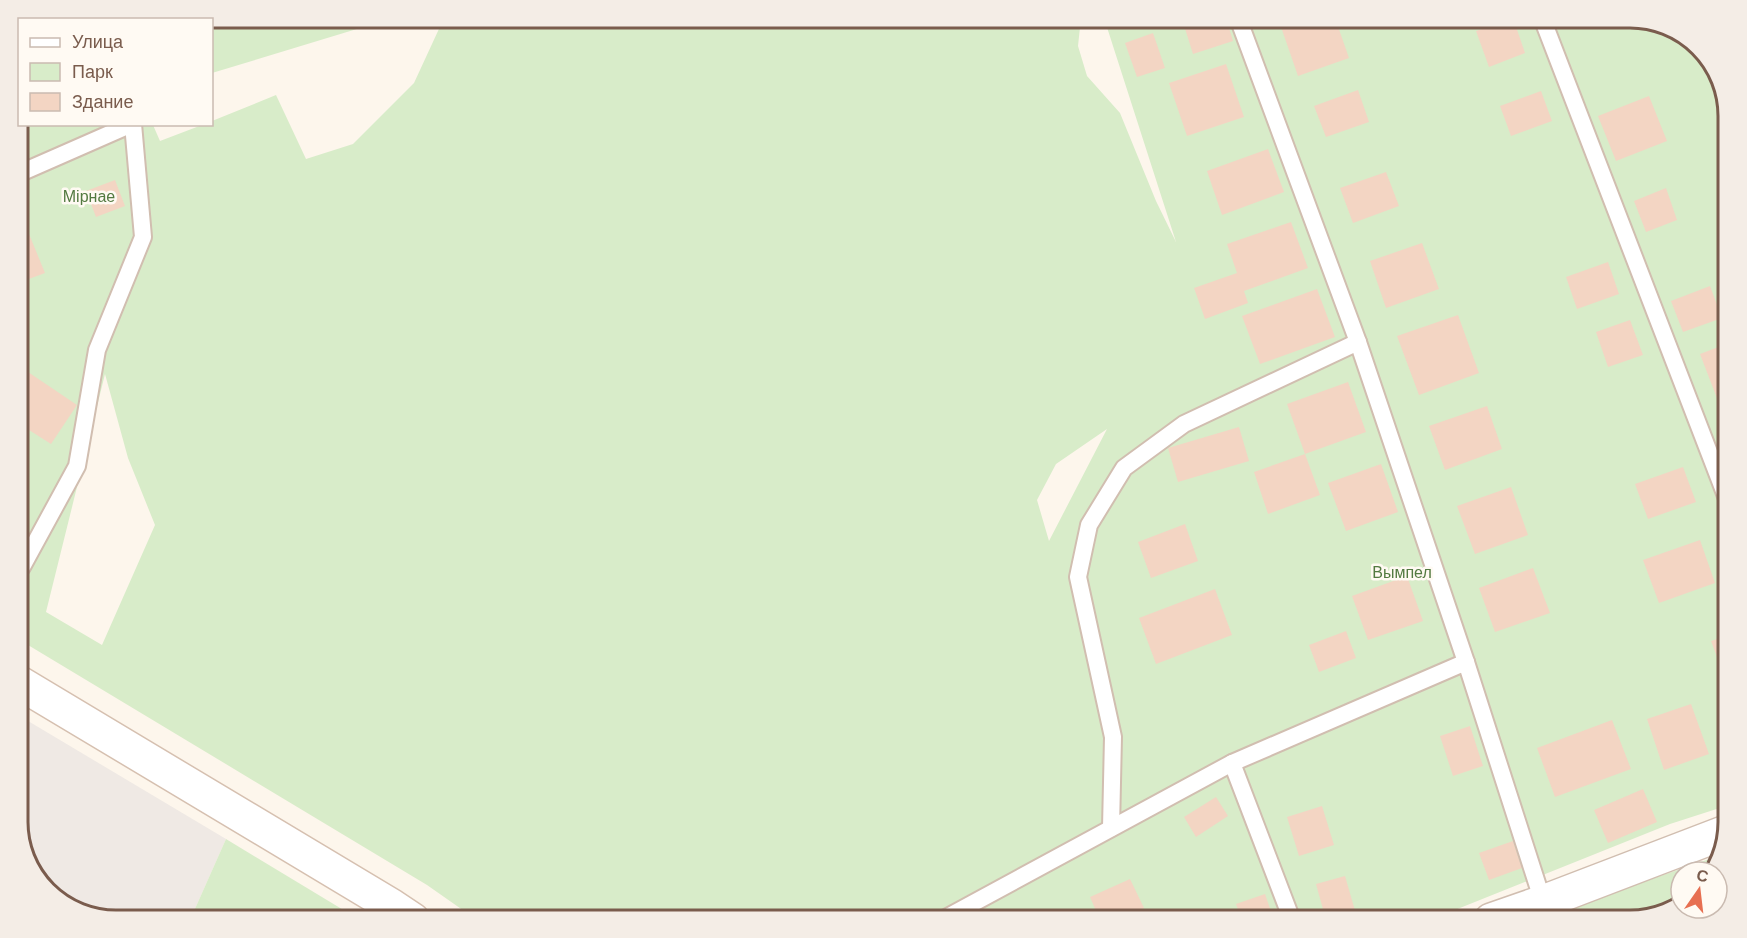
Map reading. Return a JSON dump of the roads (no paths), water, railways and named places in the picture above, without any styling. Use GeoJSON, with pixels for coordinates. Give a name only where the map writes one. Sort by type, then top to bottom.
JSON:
{"type":"FeatureCollection","features":[{"type":"Feature","properties":{"kind":"street"},"geometry":{"type":"LineString","coordinates":[[29,689],[393,910]]}},
{"type":"Feature","properties":{"kind":"street"},"geometry":{"type":"LineString","coordinates":[[1520,910],[1717,835]]}},
{"type":"Feature","properties":{"kind":"lane"},"geometry":{"type":"LineString","coordinates":[[1242,29],[1358,342],[1544,902]]}},
{"type":"Feature","properties":{"kind":"lane"},"geometry":{"type":"LineString","coordinates":[[1546,29],[1718,475]]}},
{"type":"Feature","properties":{"kind":"lane"},"geometry":{"type":"LineString","coordinates":[[29,169],[128,126]]}},
{"type":"Feature","properties":{"kind":"lane"},"geometry":{"type":"LineString","coordinates":[[29,554],[77,466],[97,350],[143,237],[133,126]]}},
{"type":"Feature","properties":{"kind":"lane"},"geometry":{"type":"LineString","coordinates":[[1111,828],[1113,737],[1078,577],[1089,525],[1124,468],[1184,424],[1358,342]]}},
{"type":"Feature","properties":{"kind":"lane"},"geometry":{"type":"LineString","coordinates":[[960,910],[1232,763],[1466,662]]}},
{"type":"Feature","properties":{"kind":"lane"},"geometry":{"type":"LineString","coordinates":[[1232,763],[1288,910]]}},
{"type":"Feature","properties":{"kind":"park label","name":"Мірнае"},"geometry":{"type":"Point","coordinates":[89,196]}},
{"type":"Feature","properties":{"kind":"park label","name":"Вымпел"},"geometry":{"type":"Point","coordinates":[1402,572]}}]}
